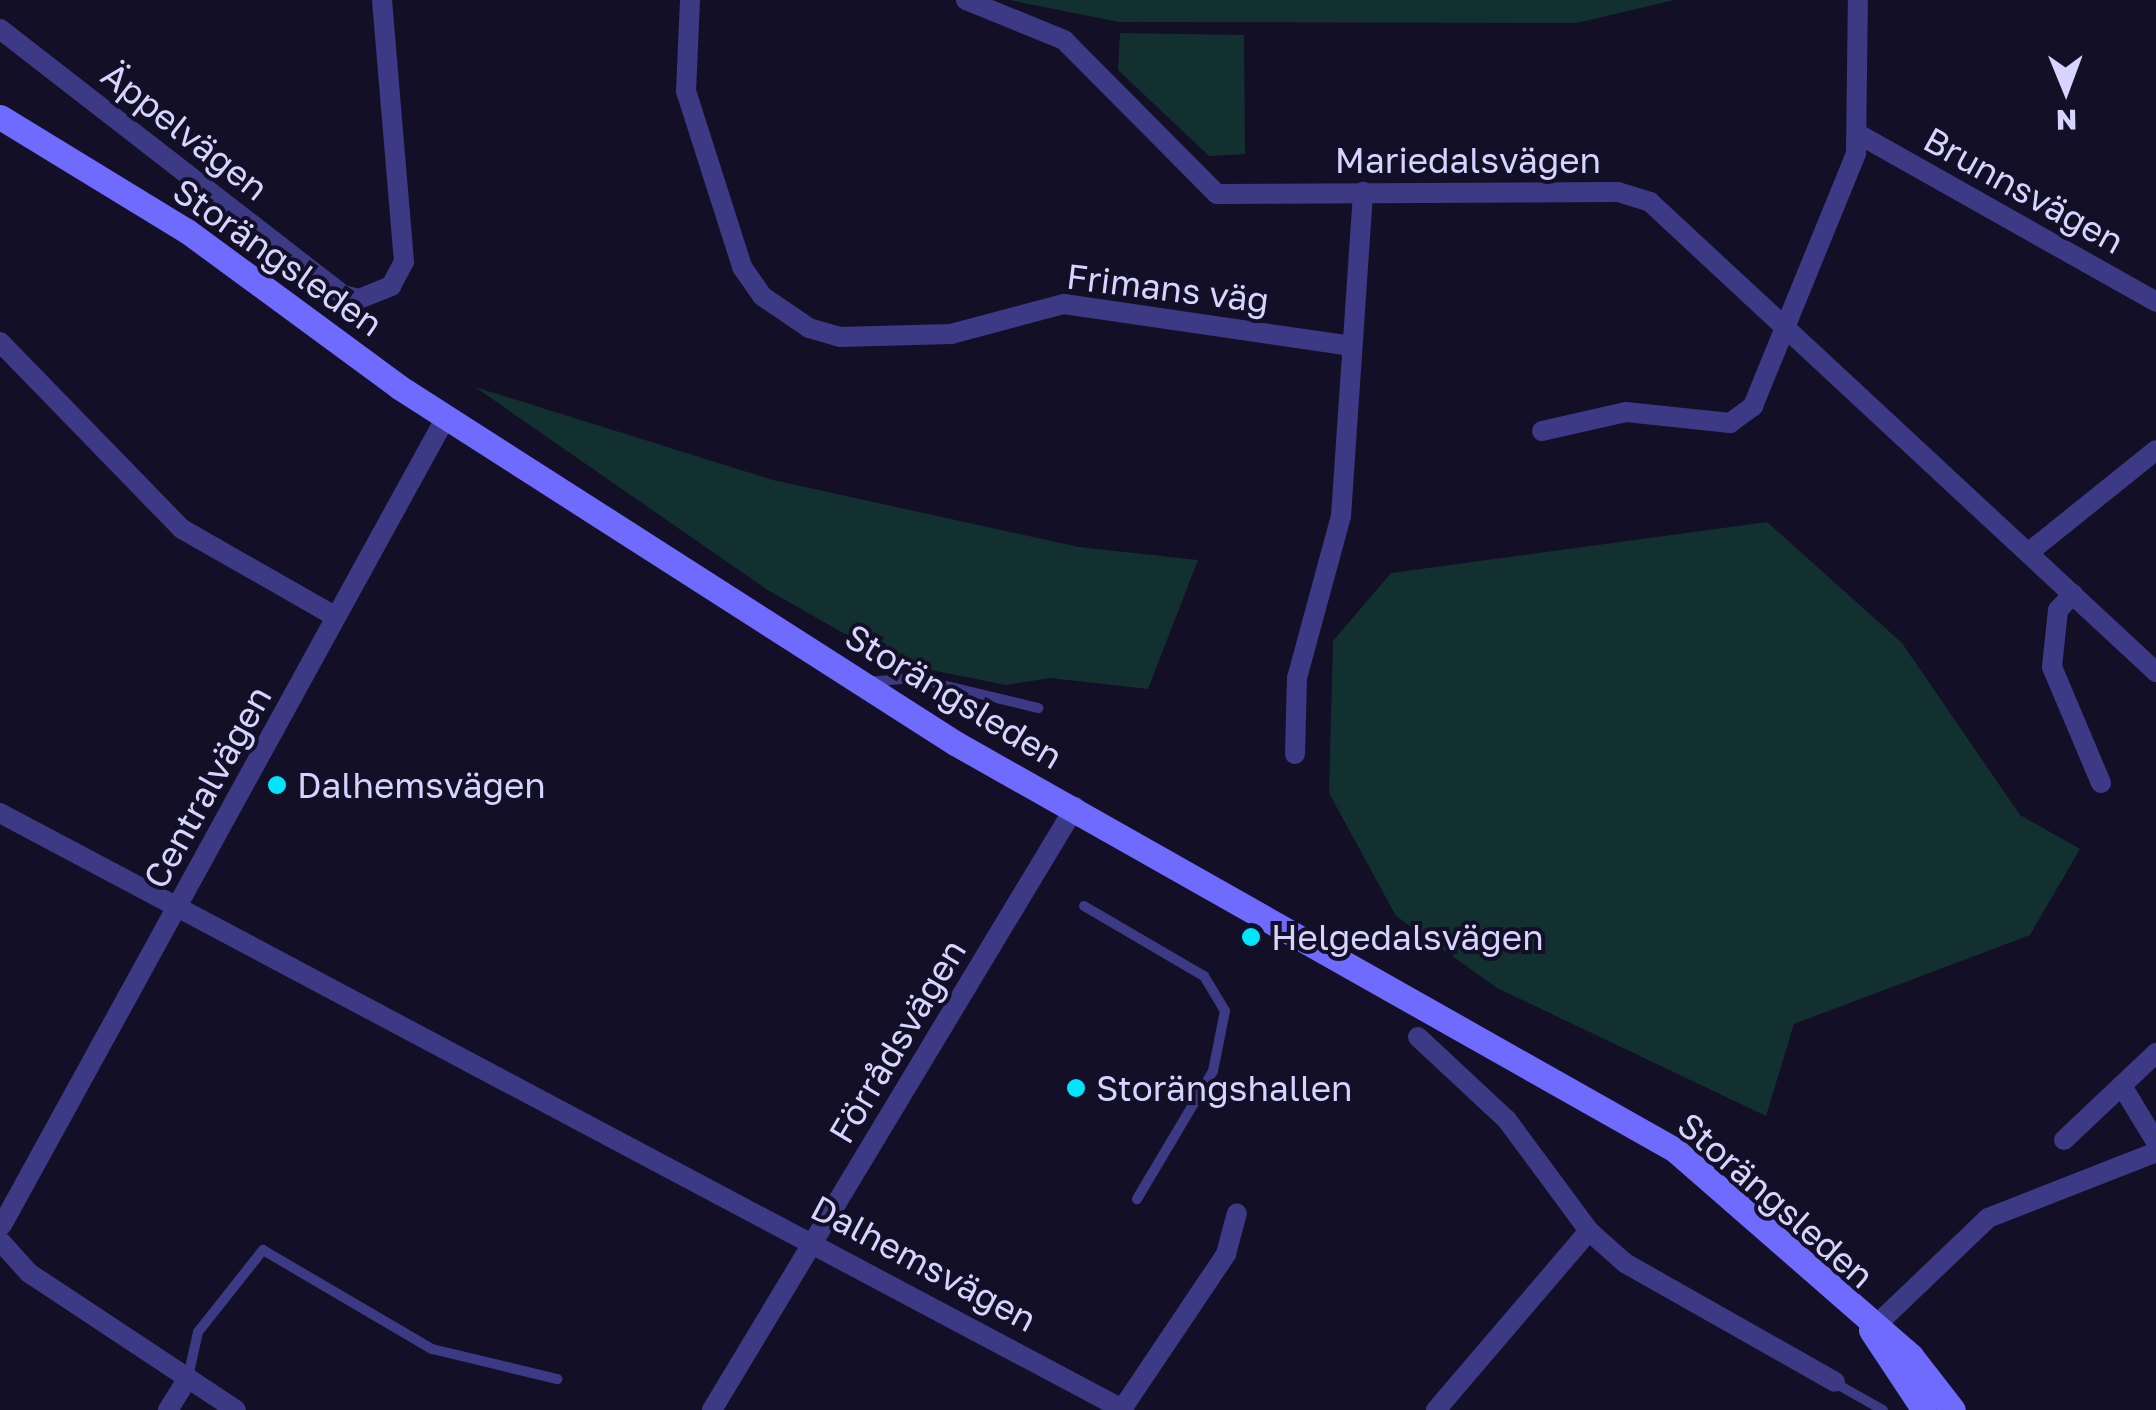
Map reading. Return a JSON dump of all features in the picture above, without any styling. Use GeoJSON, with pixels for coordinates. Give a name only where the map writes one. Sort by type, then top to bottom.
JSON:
{"type":"FeatureCollection","features":[{"type":"Feature","properties":{"kind":"main road","name":"Storängsleden"},"geometry":{"type":"LineString","coordinates":[[0,117],[186,230],[446,417],[862,683],[1675,1150],[1871,1330],[1910,1356],[1953,1410]]}},
{"type":"Feature","properties":{"kind":"main road","name":"Storängsleden"},"geometry":{"type":"LineString","coordinates":[[1871,1330],[1924,1410]]}},
{"type":"Feature","properties":{"kind":"street","name":"Äppelvägen"},"geometry":{"type":"LineString","coordinates":[[0,29],[343,295],[359,298],[391,286],[404,262],[382,0]]}},
{"type":"Feature","properties":{"kind":"street","name":"Frimans väg"},"geometry":{"type":"LineString","coordinates":[[690,0],[686,91],[742,267],[762,296],[808,328],[840,337],[951,334],[1064,304],[1352,346]]}},
{"type":"Feature","properties":{"kind":"street","name":"Mariedalsvägen"},"geometry":{"type":"LineString","coordinates":[[966,0],[1064,40],[1218,194],[1636,195],[1788,328],[2156,672]]}},
{"type":"Feature","properties":{"kind":"street"},"geometry":{"type":"LineString","coordinates":[[1542,432],[1626,412],[1715,424],[1741,419],[1788,328],[1860,135],[1858,0]]}},
{"type":"Feature","properties":{"kind":"street","name":"Brunnsvägen"},"geometry":{"type":"LineString","coordinates":[[1860,135],[2156,302]]}},
{"type":"Feature","properties":{"kind":"street"},"geometry":{"type":"LineString","coordinates":[[1295,754],[1297,678],[1341,516],[1364,192]]}},
{"type":"Feature","properties":{"kind":"street"},"geometry":{"type":"LineString","coordinates":[[0,342],[182,528],[336,617]]}},
{"type":"Feature","properties":{"kind":"street","name":"Centralvägen"},"geometry":{"type":"LineString","coordinates":[[1,1233],[9,1190],[176,912],[446,417]]}},
{"type":"Feature","properties":{"kind":"street"},"geometry":{"type":"LineString","coordinates":[[2028,553],[2156,450]]}},
{"type":"Feature","properties":{"kind":"street"},"geometry":{"type":"LineString","coordinates":[[2073,594],[2058,610],[2052,667],[2101,783]]}},
{"type":"Feature","properties":{"kind":"street","name":"Förrådsvägen"},"geometry":{"type":"LineString","coordinates":[[712,1410],[1075,807]]}},
{"type":"Feature","properties":{"kind":"street","name":"Dalhemsvägen"},"geometry":{"type":"LineString","coordinates":[[0,814],[176,912],[814,1241],[1123,1410]]}},
{"type":"Feature","properties":{"kind":"street"},"geometry":{"type":"LineString","coordinates":[[1418,1037],[1507,1120],[1589,1230],[1664,1289],[1834,1382]]}},
{"type":"Feature","properties":{"kind":"street"},"geometry":{"type":"LineString","coordinates":[[2064,1140],[2156,1053]]}},
{"type":"Feature","properties":{"kind":"street"},"geometry":{"type":"LineString","coordinates":[[2122,1086],[2156,1142]]}},
{"type":"Feature","properties":{"kind":"street"},"geometry":{"type":"LineString","coordinates":[[1871,1330],[1975,1226],[2156,1152]]}},
{"type":"Feature","properties":{"kind":"street"},"geometry":{"type":"LineString","coordinates":[[1123,1410],[1226,1254],[1238,1214]]}},
{"type":"Feature","properties":{"kind":"street"},"geometry":{"type":"LineString","coordinates":[[1436,1410],[1589,1230]]}},
{"type":"Feature","properties":{"kind":"street"},"geometry":{"type":"LineString","coordinates":[[1,1233],[29,1273]]}},
{"type":"Feature","properties":{"kind":"street"},"geometry":{"type":"LineString","coordinates":[[0,1263],[29,1273],[236,1410]]}},
{"type":"Feature","properties":{"kind":"street"},"geometry":{"type":"LineString","coordinates":[[168,1410],[188,1378]]}},
{"type":"Feature","properties":{"kind":"lane"},"geometry":{"type":"LineString","coordinates":[[862,683],[914,678],[1038,708]]}},
{"type":"Feature","properties":{"kind":"lane"},"geometry":{"type":"LineString","coordinates":[[1084,906],[1204,976],[1225,1012],[1213,1072],[1137,1199]]}},
{"type":"Feature","properties":{"kind":"lane"},"geometry":{"type":"LineString","coordinates":[[188,1378],[186,1353],[198,1332],[264,1250],[432,1349],[556,1380]]}},
{"type":"Feature","properties":{"kind":"lane"},"geometry":{"type":"LineString","coordinates":[[1834,1382],[1883,1410]]}},
{"type":"Feature","properties":{"kind":"green space"},"geometry":{"type":"Polygon","coordinates":[[[1009,0],[1674,0],[1577,23],[1119,22],[1009,0]]]}},
{"type":"Feature","properties":{"kind":"green space"},"geometry":{"type":"Polygon","coordinates":[[[1120,33],[1244,35],[1245,154],[1209,156],[1118,70],[1120,33]]]}},
{"type":"Feature","properties":{"kind":"green space"},"geometry":{"type":"Polygon","coordinates":[[[475,387],[773,480],[1079,547],[1198,560],[1148,689],[1050,678],[1006,685],[896,663],[766,589],[475,387]]]}},
{"type":"Feature","properties":{"kind":"green space"},"geometry":{"type":"Polygon","coordinates":[[[1767,522],[1902,643],[2020,815],[2080,849],[2030,935],[1794,1024],[1766,1116],[1497,988],[1396,916],[1329,793],[1333,641],[1391,573],[1767,522]]]}},
{"type":"Feature","properties":{"kind":"place","name":"Dalhemsvägen"},"geometry":{"type":"Point","coordinates":[277,785]}},
{"type":"Feature","properties":{"kind":"place","name":"Helgedalsvägen"},"geometry":{"type":"Point","coordinates":[1251,937]}},
{"type":"Feature","properties":{"kind":"place","name":"Storängshallen"},"geometry":{"type":"Point","coordinates":[1076,1088]}}]}
